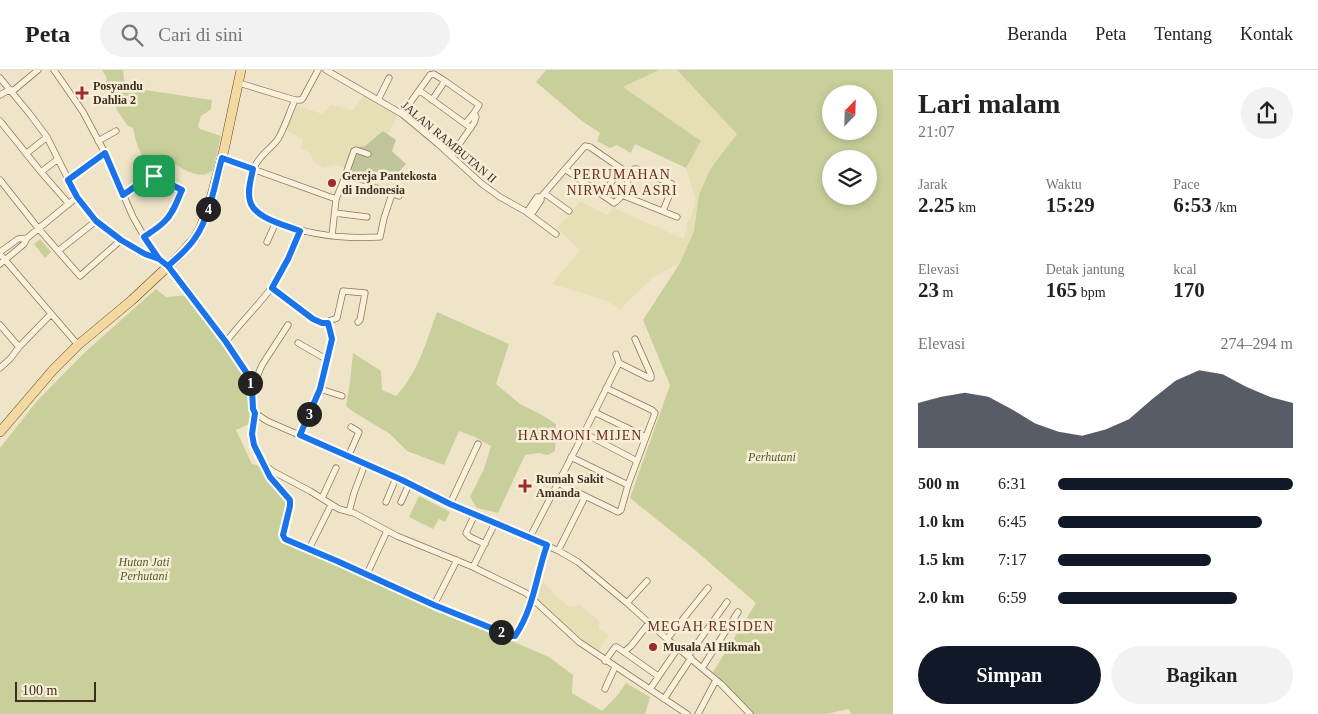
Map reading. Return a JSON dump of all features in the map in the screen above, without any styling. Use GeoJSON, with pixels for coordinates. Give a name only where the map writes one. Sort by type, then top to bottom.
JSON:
{"type":"FeatureCollection","features":[{"type":"Feature","properties":{"kind":"main road"},"geometry":{"type":"LineString","coordinates":[[0,432],[78,344],[132,300],[198,234],[209,206],[222,158],[241,70]]}},
{"type":"Feature","properties":{"kind":"street"},"geometry":{"type":"LineString","coordinates":[[0,95],[9,90],[14,90],[38,70]]}},
{"type":"Feature","properties":{"kind":"street"},"geometry":{"type":"LineString","coordinates":[[54,70],[83,112],[105,153],[133,217],[144,237],[159,259],[168,266],[226,342],[246,372],[252,389],[255,413],[252,440],[270,477],[290,500],[284,533],[284,537],[287,540],[434,605],[514,637],[533,599],[542,557],[547,545]]}},
{"type":"Feature","properties":{"kind":"street"},"geometry":{"type":"LineString","coordinates":[[238,83],[295,100],[301,100],[318,70]]}},
{"type":"Feature","properties":{"kind":"street","name":"JALAN RAMBUTAN II"},"geometry":{"type":"LineString","coordinates":[[326,70],[402,114],[489,189],[529,213],[556,234]]}},
{"type":"Feature","properties":{"kind":"street"},"geometry":{"type":"LineString","coordinates":[[402,114],[420,90],[429,72],[478,104],[479,106],[474,113],[461,144],[451,156]]}},
{"type":"Feature","properties":{"kind":"street"},"geometry":{"type":"LineString","coordinates":[[0,78],[47,137],[77,197],[96,221],[121,240],[145,254],[159,259]]}},
{"type":"Feature","properties":{"kind":"street"},"geometry":{"type":"LineString","coordinates":[[378,100],[389,78]]}},
{"type":"Feature","properties":{"kind":"street"},"geometry":{"type":"LineString","coordinates":[[432,100],[445,81]]}},
{"type":"Feature","properties":{"kind":"street"},"geometry":{"type":"LineString","coordinates":[[420,90],[468,126]]}},
{"type":"Feature","properties":{"kind":"street"},"geometry":{"type":"LineString","coordinates":[[295,100],[278,138],[260,156],[253,169],[249,198],[257,212],[300,231],[332,236],[380,237],[392,194]]}},
{"type":"Feature","properties":{"kind":"street"},"geometry":{"type":"LineString","coordinates":[[0,120],[69,204]]}},
{"type":"Feature","properties":{"kind":"street"},"geometry":{"type":"LineString","coordinates":[[98,141],[116,131]]}},
{"type":"Feature","properties":{"kind":"street"},"geometry":{"type":"LineString","coordinates":[[27,153],[47,137]]}},
{"type":"Feature","properties":{"kind":"street"},"geometry":{"type":"LineString","coordinates":[[529,213],[542,200],[542,195],[585,146],[590,147],[629,174]]}},
{"type":"Feature","properties":{"kind":"street"},"geometry":{"type":"LineString","coordinates":[[332,236],[336,199],[354,151],[368,154]]}},
{"type":"Feature","properties":{"kind":"street"},"geometry":{"type":"LineString","coordinates":[[68,180],[105,153]]}},
{"type":"Feature","properties":{"kind":"street"},"geometry":{"type":"LineString","coordinates":[[222,158],[336,199]]}},
{"type":"Feature","properties":{"kind":"street"},"geometry":{"type":"LineString","coordinates":[[41,172],[58,159]]}},
{"type":"Feature","properties":{"kind":"street"},"geometry":{"type":"LineString","coordinates":[[565,169],[614,203],[622,195],[629,174],[632,170],[637,169],[672,184],[673,186],[663,211]]}},
{"type":"Feature","properties":{"kind":"street"},"geometry":{"type":"LineString","coordinates":[[603,195],[620,169]]}},
{"type":"Feature","properties":{"kind":"street"},"geometry":{"type":"LineString","coordinates":[[123,195],[152,175],[182,190],[168,218],[144,237]]}},
{"type":"Feature","properties":{"kind":"street"},"geometry":{"type":"LineString","coordinates":[[0,180],[38,228],[80,276],[121,240]]}},
{"type":"Feature","properties":{"kind":"street"},"geometry":{"type":"LineString","coordinates":[[343,182],[376,188],[399,196]]}},
{"type":"Feature","properties":{"kind":"street"},"geometry":{"type":"LineString","coordinates":[[542,195],[569,211]]}},
{"type":"Feature","properties":{"kind":"street"},"geometry":{"type":"LineString","coordinates":[[622,195],[677,217]]}},
{"type":"Feature","properties":{"kind":"street"},"geometry":{"type":"LineString","coordinates":[[3,262],[24,244],[27,238],[38,228],[77,197]]}},
{"type":"Feature","properties":{"kind":"street"},"geometry":{"type":"LineString","coordinates":[[335,213],[367,217]]}},
{"type":"Feature","properties":{"kind":"street"},"geometry":{"type":"LineString","coordinates":[[58,251],[96,221]]}},
{"type":"Feature","properties":{"kind":"street"},"geometry":{"type":"LineString","coordinates":[[267,242],[276,222]]}},
{"type":"Feature","properties":{"kind":"street"},"geometry":{"type":"LineString","coordinates":[[226,342],[272,288],[288,259],[300,231]]}},
{"type":"Feature","properties":{"kind":"street"},"geometry":{"type":"LineString","coordinates":[[27,238],[18,239],[0,253],[3,262],[78,344]]}},
{"type":"Feature","properties":{"kind":"street"},"geometry":{"type":"LineString","coordinates":[[272,288],[313,319],[322,323],[328,323],[337,318],[344,290],[365,292],[358,322]]}},
{"type":"Feature","properties":{"kind":"street"},"geometry":{"type":"LineString","coordinates":[[0,368],[51,314]]}},
{"type":"Feature","properties":{"kind":"street"},"geometry":{"type":"LineString","coordinates":[[300,435],[320,389],[332,339],[328,323]]}},
{"type":"Feature","properties":{"kind":"street"},"geometry":{"type":"LineString","coordinates":[[0,325],[19,347]]}},
{"type":"Feature","properties":{"kind":"street"},"geometry":{"type":"LineString","coordinates":[[252,389],[262,365],[288,325]]}},
{"type":"Feature","properties":{"kind":"street"},"geometry":{"type":"LineString","coordinates":[[619,364],[651,378],[635,339]]}},
{"type":"Feature","properties":{"kind":"street"},"geometry":{"type":"LineString","coordinates":[[298,343],[326,359]]}},
{"type":"Feature","properties":{"kind":"street"},"geometry":{"type":"LineString","coordinates":[[530,537],[619,364],[616,354]]}},
{"type":"Feature","properties":{"kind":"street"},"geometry":{"type":"LineString","coordinates":[[558,483],[618,512],[621,510],[637,460],[655,416],[654,412],[606,388]]}},
{"type":"Feature","properties":{"kind":"street"},"geometry":{"type":"LineString","coordinates":[[320,389],[342,396]]}},
{"type":"Feature","properties":{"kind":"street"},"geometry":{"type":"LineString","coordinates":[[594,412],[646,437]]}},
{"type":"Feature","properties":{"kind":"street"},"geometry":{"type":"LineString","coordinates":[[255,413],[266,421],[365,464],[450,504],[530,537],[578,562],[716,680],[750,714]]}},
{"type":"Feature","properties":{"kind":"street"},"geometry":{"type":"LineString","coordinates":[[348,457],[359,432],[351,427]]}},
{"type":"Feature","properties":{"kind":"street"},"geometry":{"type":"LineString","coordinates":[[584,433],[637,460]]}},
{"type":"Feature","properties":{"kind":"street"},"geometry":{"type":"LineString","coordinates":[[450,504],[478,444]]}},
{"type":"Feature","properties":{"kind":"street"},"geometry":{"type":"LineString","coordinates":[[572,457],[628,485]]}},
{"type":"Feature","properties":{"kind":"street"},"geometry":{"type":"LineString","coordinates":[[349,512],[365,464]]}},
{"type":"Feature","properties":{"kind":"street"},"geometry":{"type":"LineString","coordinates":[[264,465],[339,509],[359,516],[422,547],[457,560],[519,589],[533,599],[577,641],[687,714]]}},
{"type":"Feature","properties":{"kind":"street"},"geometry":{"type":"LineString","coordinates":[[322,498],[336,468]]}},
{"type":"Feature","properties":{"kind":"street"},"geometry":{"type":"LineString","coordinates":[[386,502],[396,478]]}},
{"type":"Feature","properties":{"kind":"street"},"geometry":{"type":"LineString","coordinates":[[401,502],[409,484]]}},
{"type":"Feature","properties":{"kind":"street"},"geometry":{"type":"LineString","coordinates":[[560,547],[585,497]]}},
{"type":"Feature","properties":{"kind":"street"},"geometry":{"type":"LineString","coordinates":[[309,549],[331,505]]}},
{"type":"Feature","properties":{"kind":"street"},"geometry":{"type":"LineString","coordinates":[[475,514],[466,533],[485,544]]}},
{"type":"Feature","properties":{"kind":"street"},"geometry":{"type":"LineString","coordinates":[[472,567],[495,523]]}},
{"type":"Feature","properties":{"kind":"street"},"geometry":{"type":"LineString","coordinates":[[367,574],[387,531]]}},
{"type":"Feature","properties":{"kind":"street"},"geometry":{"type":"LineString","coordinates":[[434,605],[457,560]]}},
{"type":"Feature","properties":{"kind":"street"},"geometry":{"type":"LineString","coordinates":[[627,603],[647,581]]}},
{"type":"Feature","properties":{"kind":"street"},"geometry":{"type":"LineString","coordinates":[[667,639],[708,588]]}},
{"type":"Feature","properties":{"kind":"street"},"geometry":{"type":"LineString","coordinates":[[664,699],[689,657],[727,602]]}},
{"type":"Feature","properties":{"kind":"street"},"geometry":{"type":"LineString","coordinates":[[702,668],[738,612]]}},
{"type":"Feature","properties":{"kind":"street"},"geometry":{"type":"LineString","coordinates":[[624,652],[649,623]]}},
{"type":"Feature","properties":{"kind":"street"},"geometry":{"type":"LineString","coordinates":[[606,661],[615,647],[618,647],[658,676]]}},
{"type":"Feature","properties":{"kind":"street"},"geometry":{"type":"LineString","coordinates":[[650,690],[678,648]]}},
{"type":"Feature","properties":{"kind":"street"},"geometry":{"type":"LineString","coordinates":[[605,689],[615,667]]}},
{"type":"Feature","properties":{"kind":"street"},"geometry":{"type":"LineString","coordinates":[[698,714],[716,680]]}},
{"type":"Feature","properties":{"kind":"shaded area"},"geometry":{"type":"Polygon","coordinates":[[[659,70],[677,70],[721,117],[822,96],[822,98],[737,134],[711,168],[699,194],[694,231],[680,263],[654,277],[620,309],[605,300],[552,284],[580,250],[557,228],[580,201],[607,215],[613,208],[684,239],[695,199],[686,168],[701,141],[623,87],[659,70]]]}},
{"type":"Feature","properties":{"kind":"shaded area"},"geometry":{"type":"Polygon","coordinates":[[[364,95],[398,114],[388,134],[383,131],[365,146],[351,149],[344,168],[335,165],[323,168],[315,163],[310,153],[301,149],[303,139],[285,129],[296,105],[322,114],[331,105],[353,110],[364,95]]]}},
{"type":"Feature","properties":{"kind":"shaded area"},"geometry":{"type":"Polygon","coordinates":[[[542,580],[556,597],[570,607],[579,604],[599,621],[599,629],[609,635],[598,652],[552,614],[535,597],[542,580]]]}},
{"type":"Feature","properties":{"kind":"green space"},"geometry":{"type":"Polygon","coordinates":[[[102,70],[123,70],[125,87],[212,100],[211,109],[201,116],[198,126],[200,129],[221,136],[213,170],[203,175],[184,170],[170,159],[163,162],[147,162],[141,154],[133,128],[127,125],[111,100],[105,84],[107,78],[102,70]]]}},
{"type":"Feature","properties":{"kind":"green space"},"geometry":{"type":"Polygon","coordinates":[[[546,70],[659,70],[623,87],[701,141],[686,168],[635,144],[631,153],[617,145],[610,148],[597,141],[600,133],[582,121],[536,82],[546,70]]]}},
{"type":"Feature","properties":{"kind":"green space","name":"Perhutani"},"geometry":{"type":"Polygon","coordinates":[[[677,70],[893,70],[893,714],[851,714],[849,709],[826,714],[753,714],[713,672],[756,603],[695,550],[630,498],[670,385],[643,320],[680,263],[694,231],[699,194],[711,168],[737,134],[677,70]]]}},
{"type":"Feature","properties":{"kind":"green space"},"geometry":{"type":"Polygon","coordinates":[[[383,131],[396,140],[392,151],[406,164],[394,177],[352,172],[344,168],[351,148],[365,146],[383,131]]]}},
{"type":"Feature","properties":{"kind":"green space"},"geometry":{"type":"Polygon","coordinates":[[[40,239],[51,252],[45,258],[34,244],[40,239]]]}},
{"type":"Feature","properties":{"kind":"green space","name":"Hutan Jati Perhutani"},"geometry":{"type":"Polygon","coordinates":[[[156,289],[166,297],[191,295],[244,372],[252,416],[249,424],[236,430],[252,464],[262,466],[291,501],[284,536],[469,623],[549,657],[573,675],[572,693],[602,711],[617,696],[626,683],[650,697],[645,714],[0,714],[0,448],[37,401],[83,354],[156,289]]]}},
{"type":"Feature","properties":{"kind":"green space"},"geometry":{"type":"Polygon","coordinates":[[[437,312],[509,344],[496,384],[520,404],[556,424],[555,451],[548,455],[539,453],[525,455],[498,513],[477,508],[470,497],[484,469],[491,446],[459,431],[444,465],[407,451],[390,434],[346,406],[353,353],[381,371],[382,390],[396,396],[416,367],[437,312]]]}},
{"type":"Feature","properties":{"kind":"green space"},"geometry":{"type":"Polygon","coordinates":[[[419,496],[450,512],[445,522],[439,519],[433,529],[409,517],[419,496]]]}},
{"type":"Feature","properties":{"kind":"place","name":"Posyandu Dahlia 2"},"geometry":{"type":"Point","coordinates":[82,93]}},
{"type":"Feature","properties":{"kind":"place","name":"Gereja Pantekosta di Indonesia"},"geometry":{"type":"Point","coordinates":[332,183]}},
{"type":"Feature","properties":{"kind":"place","name":"Rumah Sakit Amanda"},"geometry":{"type":"Point","coordinates":[525,486]}},
{"type":"Feature","properties":{"kind":"place","name":"Musala Al Hikmah"},"geometry":{"type":"Point","coordinates":[653,647]}},
{"type":"Feature","properties":{"kind":"district","name":"PERUMAHAN NIRWANA ASRI"},"geometry":{"type":"Point","coordinates":[622,182]}},
{"type":"Feature","properties":{"kind":"district","name":"HARMONI MIJEN"},"geometry":{"type":"Point","coordinates":[580,435]}},
{"type":"Feature","properties":{"kind":"district","name":"MEGAH RESIDEN"},"geometry":{"type":"Point","coordinates":[711,626]}},
{"type":"Feature","properties":{"kind":"route"},"geometry":{"type":"LineString","coordinates":[[154,176],[150,176],[123,195],[105,153],[68,180],[77,197],[96,221],[121,240],[145,254],[159,259],[168,266],[226,342],[246,372],[252,389],[255,413],[252,440],[270,477],[290,500],[283,535],[285,539],[408,594],[514,637],[533,599],[542,557],[547,545],[450,504],[402,480],[300,435],[320,389],[332,339],[328,323],[322,323],[313,319],[272,288],[288,259],[300,231],[255,211],[249,198],[253,169],[222,158],[202,226],[198,234],[168,266],[159,259],[144,237],[168,218],[182,190],[154,176]]}}]}
